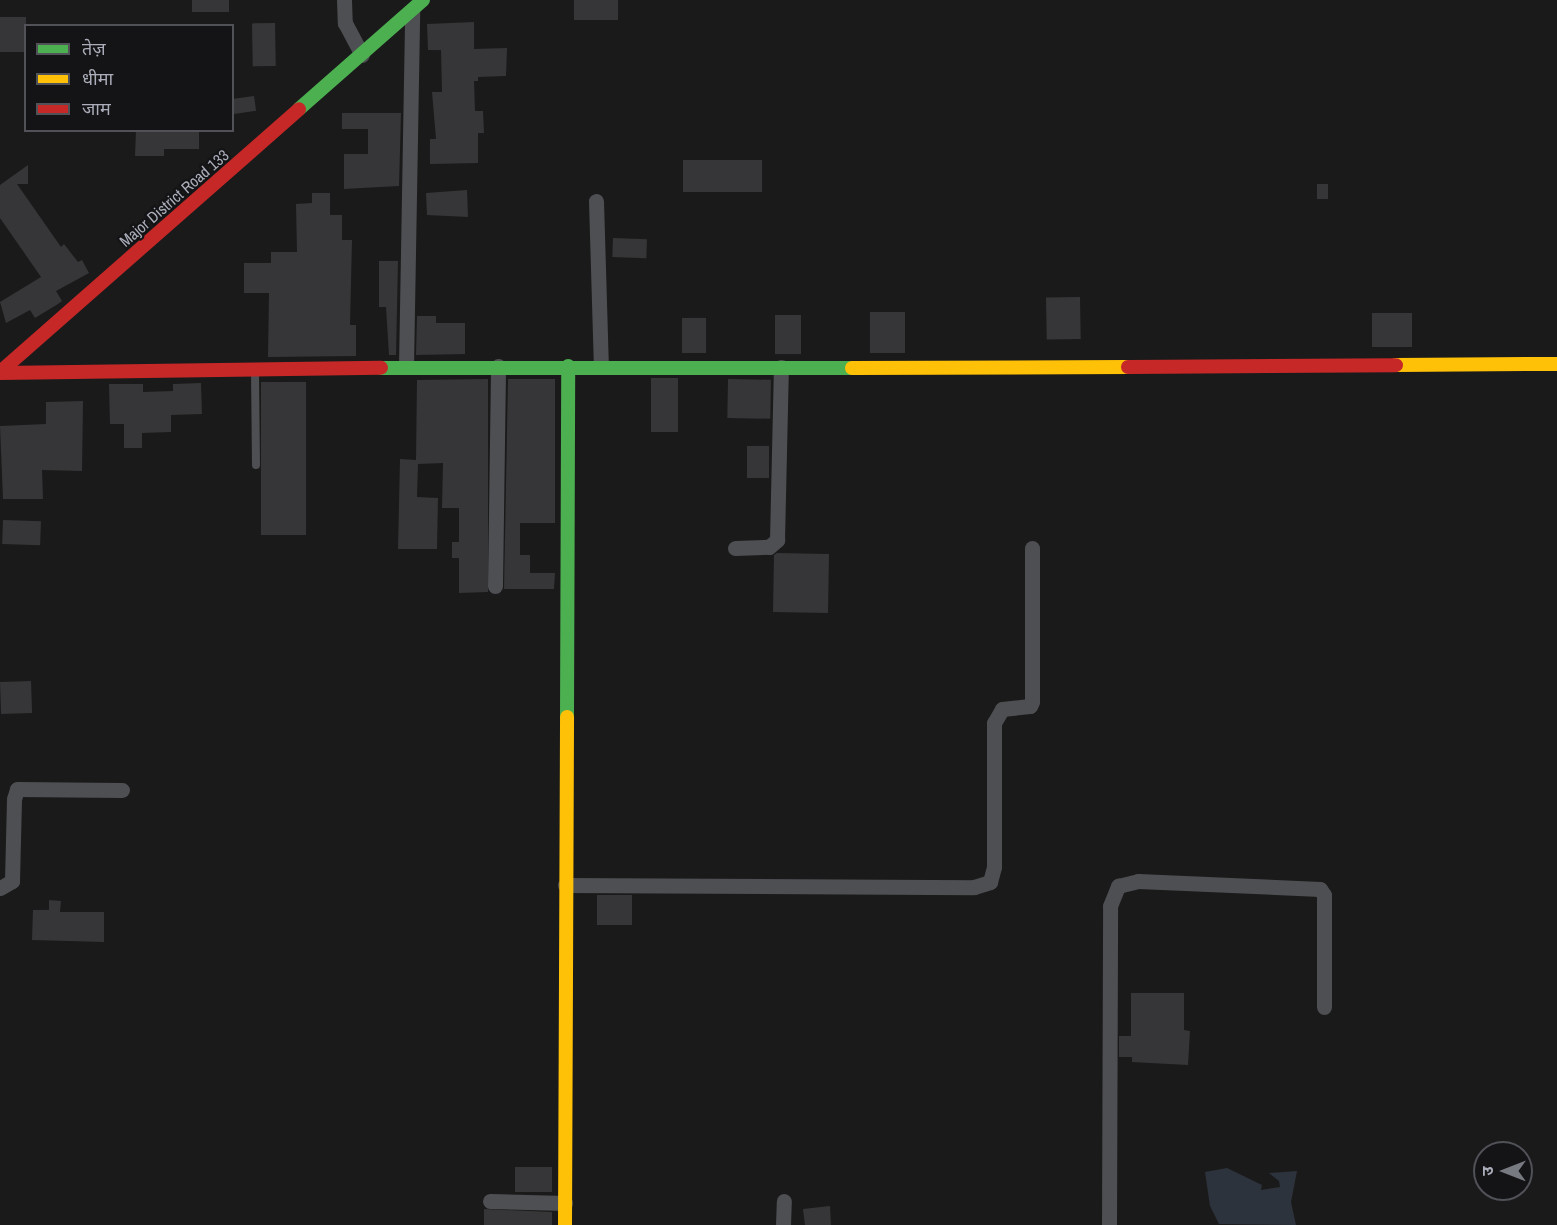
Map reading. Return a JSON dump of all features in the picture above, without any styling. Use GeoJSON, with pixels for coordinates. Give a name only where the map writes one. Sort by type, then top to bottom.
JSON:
{"type":"FeatureCollection","features":[{"type":"Feature","properties":{"kind":"street"},"geometry":{"type":"LineString","coordinates":[[344,0],[345,23],[362,55]]}},
{"type":"Feature","properties":{"kind":"street"},"geometry":{"type":"LineString","coordinates":[[406,367],[417,5]]}},
{"type":"Feature","properties":{"kind":"street","name":"Major District Road 133"},"geometry":{"type":"LineString","coordinates":[[0,372],[417,5]]}},
{"type":"Feature","properties":{"kind":"street"},"geometry":{"type":"LineString","coordinates":[[596,201],[600,365]]}},
{"type":"Feature","properties":{"kind":"street"},"geometry":{"type":"LineString","coordinates":[[0,372],[600,365],[781,367],[1557,364]]}},
{"type":"Feature","properties":{"kind":"street"},"geometry":{"type":"LineString","coordinates":[[495,586],[498,366]]}},
{"type":"Feature","properties":{"kind":"street"},"geometry":{"type":"LineString","coordinates":[[565,1225],[568,366]]}},
{"type":"Feature","properties":{"kind":"street"},"geometry":{"type":"LineString","coordinates":[[735,548],[769,547],[777,540],[781,367]]}},
{"type":"Feature","properties":{"kind":"street"},"geometry":{"type":"LineString","coordinates":[[565,885],[974,887],[990,882],[994,867],[994,723],[1002,709],[1030,706],[1032,702],[1032,548]]}},
{"type":"Feature","properties":{"kind":"street"},"geometry":{"type":"LineString","coordinates":[[0,888],[12,881],[14,799],[18,789],[122,790]]}},
{"type":"Feature","properties":{"kind":"street"},"geometry":{"type":"LineString","coordinates":[[1109,1225],[1110,906],[1118,886],[1138,881],[1320,889],[1324,895],[1324,1008]]}},
{"type":"Feature","properties":{"kind":"street"},"geometry":{"type":"LineString","coordinates":[[490,1201],[565,1203]]}},
{"type":"Feature","properties":{"kind":"street"},"geometry":{"type":"LineString","coordinates":[[783,1225],[784,1201]]}},
{"type":"Feature","properties":{"kind":"lane"},"geometry":{"type":"LineString","coordinates":[[255,369],[256,465]]}},
{"type":"Feature","properties":{"kind":"shaded area"},"geometry":{"type":"Polygon","coordinates":[[[1227,1168],[1262,1185],[1261,1190],[1280,1187],[1279,1181],[1269,1173],[1297,1171],[1291,1202],[1296,1225],[1219,1224],[1210,1206],[1205,1172],[1227,1168]]]}},
{"type":"Feature","properties":{"kind":"building"},"geometry":{"type":"Polygon","coordinates":[[[192,0],[229,0],[229,12],[192,12],[192,0]]]}},
{"type":"Feature","properties":{"kind":"building"},"geometry":{"type":"Polygon","coordinates":[[[574,0],[618,0],[618,20],[574,20],[574,0]]]}},
{"type":"Feature","properties":{"kind":"building"},"geometry":{"type":"Polygon","coordinates":[[[0,17],[26,17],[24,52],[0,52],[0,17]]]}},
{"type":"Feature","properties":{"kind":"building"},"geometry":{"type":"Polygon","coordinates":[[[474,22],[474,49],[507,48],[506,76],[478,77],[478,81],[474,81],[475,111],[483,111],[484,133],[478,133],[478,163],[430,164],[430,139],[436,139],[432,92],[442,92],[441,50],[428,50],[427,24],[474,22]]]}},
{"type":"Feature","properties":{"kind":"building"},"geometry":{"type":"Polygon","coordinates":[[[252,23],[275,23],[276,66],[253,66],[252,23]]]}},
{"type":"Feature","properties":{"kind":"building"},"geometry":{"type":"Polygon","coordinates":[[[254,96],[256,111],[234,114],[234,99],[254,96]]]}},
{"type":"Feature","properties":{"kind":"building"},"geometry":{"type":"Polygon","coordinates":[[[342,113],[401,113],[399,186],[344,189],[344,154],[368,154],[368,129],[342,129],[342,113]]]}},
{"type":"Feature","properties":{"kind":"building"},"geometry":{"type":"Polygon","coordinates":[[[136,132],[199,132],[199,149],[164,149],[164,156],[135,156],[136,132]]]}},
{"type":"Feature","properties":{"kind":"building"},"geometry":{"type":"Polygon","coordinates":[[[683,160],[762,160],[762,192],[683,192],[683,160]]]}},
{"type":"Feature","properties":{"kind":"building"},"geometry":{"type":"Polygon","coordinates":[[[28,165],[28,184],[17,184],[61,247],[64,244],[78,262],[82,260],[89,273],[56,291],[62,301],[35,318],[30,310],[6,323],[0,302],[41,277],[0,218],[0,185],[28,165]]]}},
{"type":"Feature","properties":{"kind":"building"},"geometry":{"type":"Polygon","coordinates":[[[1317,184],[1328,184],[1328,199],[1317,199],[1317,184]]]}},
{"type":"Feature","properties":{"kind":"building"},"geometry":{"type":"Polygon","coordinates":[[[467,190],[468,217],[427,215],[426,193],[467,190]]]}},
{"type":"Feature","properties":{"kind":"building"},"geometry":{"type":"Polygon","coordinates":[[[312,193],[330,193],[330,215],[342,215],[342,240],[352,240],[350,325],[356,325],[356,356],[268,357],[269,293],[244,293],[244,263],[271,263],[271,252],[297,252],[296,204],[312,203],[312,193]]]}},
{"type":"Feature","properties":{"kind":"building"},"geometry":{"type":"Polygon","coordinates":[[[613,238],[647,239],[646,258],[612,257],[613,238]]]}},
{"type":"Feature","properties":{"kind":"building"},"geometry":{"type":"Polygon","coordinates":[[[379,261],[398,261],[396,355],[389,355],[386,307],[379,307],[379,261]]]}},
{"type":"Feature","properties":{"kind":"building"},"geometry":{"type":"Polygon","coordinates":[[[1080,297],[1081,339],[1047,340],[1046,298],[1080,297]]]}},
{"type":"Feature","properties":{"kind":"building"},"geometry":{"type":"Polygon","coordinates":[[[870,312],[905,312],[905,353],[870,353],[870,312]]]}},
{"type":"Feature","properties":{"kind":"building"},"geometry":{"type":"Polygon","coordinates":[[[1372,313],[1412,313],[1412,347],[1372,347],[1372,313]]]}},
{"type":"Feature","properties":{"kind":"building"},"geometry":{"type":"Polygon","coordinates":[[[775,315],[801,315],[801,354],[775,354],[775,315]]]}},
{"type":"Feature","properties":{"kind":"building"},"geometry":{"type":"Polygon","coordinates":[[[417,316],[436,316],[436,323],[465,323],[465,354],[416,355],[417,316]]]}},
{"type":"Feature","properties":{"kind":"building"},"geometry":{"type":"Polygon","coordinates":[[[682,318],[706,318],[706,353],[682,353],[682,318]]]}},
{"type":"Feature","properties":{"kind":"building"},"geometry":{"type":"Polygon","coordinates":[[[651,378],[678,378],[678,432],[651,432],[651,378]]]}},
{"type":"Feature","properties":{"kind":"building"},"geometry":{"type":"Polygon","coordinates":[[[488,379],[488,592],[459,593],[459,558],[452,558],[452,542],[459,542],[459,508],[442,508],[443,463],[418,464],[417,497],[438,498],[437,549],[398,549],[400,459],[416,460],[417,380],[488,379]]]}},
{"type":"Feature","properties":{"kind":"building"},"geometry":{"type":"Polygon","coordinates":[[[508,379],[555,379],[555,523],[520,523],[520,555],[530,555],[530,573],[555,573],[554,589],[504,589],[508,379]]]}},
{"type":"Feature","properties":{"kind":"building"},"geometry":{"type":"Polygon","coordinates":[[[728,379],[771,380],[770,419],[727,418],[728,379]]]}},
{"type":"Feature","properties":{"kind":"building"},"geometry":{"type":"Polygon","coordinates":[[[261,382],[306,382],[306,535],[261,535],[261,382]]]}},
{"type":"Feature","properties":{"kind":"building"},"geometry":{"type":"Polygon","coordinates":[[[201,383],[202,414],[171,415],[171,432],[142,433],[142,448],[124,448],[124,424],[110,424],[109,384],[143,384],[143,392],[173,391],[173,384],[201,383]]]}},
{"type":"Feature","properties":{"kind":"building"},"geometry":{"type":"Polygon","coordinates":[[[83,401],[82,471],[42,470],[43,499],[3,499],[0,426],[46,424],[46,402],[83,401]]]}},
{"type":"Feature","properties":{"kind":"building"},"geometry":{"type":"Polygon","coordinates":[[[747,446],[769,446],[769,478],[747,478],[747,446]]]}},
{"type":"Feature","properties":{"kind":"building"},"geometry":{"type":"Polygon","coordinates":[[[3,520],[41,521],[40,545],[2,544],[3,520]]]}},
{"type":"Feature","properties":{"kind":"building"},"geometry":{"type":"Polygon","coordinates":[[[777,553],[829,554],[828,613],[773,612],[774,555],[777,553]]]}},
{"type":"Feature","properties":{"kind":"building"},"geometry":{"type":"Polygon","coordinates":[[[31,681],[32,713],[1,714],[0,682],[31,681]]]}},
{"type":"Feature","properties":{"kind":"building"},"geometry":{"type":"Polygon","coordinates":[[[597,895],[632,895],[632,925],[597,925],[597,895]]]}},
{"type":"Feature","properties":{"kind":"building"},"geometry":{"type":"Polygon","coordinates":[[[49,900],[61,901],[60,912],[104,912],[104,942],[32,940],[33,910],[49,910],[49,900]]]}},
{"type":"Feature","properties":{"kind":"building"},"geometry":{"type":"Polygon","coordinates":[[[1131,993],[1184,993],[1184,1030],[1190,1031],[1188,1065],[1132,1062],[1132,1057],[1119,1057],[1119,1036],[1131,1036],[1131,993]]]}},
{"type":"Feature","properties":{"kind":"building"},"geometry":{"type":"Polygon","coordinates":[[[515,1167],[552,1167],[552,1192],[515,1192],[515,1167]]]}},
{"type":"Feature","properties":{"kind":"building"},"geometry":{"type":"Polygon","coordinates":[[[830,1206],[831,1225],[805,1225],[803,1209],[830,1206]]]}},
{"type":"Feature","properties":{"kind":"building"},"geometry":{"type":"Polygon","coordinates":[[[484,1209],[552,1212],[552,1225],[484,1225],[484,1209]]]}},
{"type":"Feature","properties":{"kind":"traffic: fast"},"geometry":{"type":"LineString","coordinates":[[299,109],[423,0]]}},
{"type":"Feature","properties":{"kind":"traffic: fast"},"geometry":{"type":"LineString","coordinates":[[567,717],[568,366]]}},
{"type":"Feature","properties":{"kind":"traffic: fast"},"geometry":{"type":"LineString","coordinates":[[381,368],[852,368]]}},
{"type":"Feature","properties":{"kind":"traffic: slow"},"geometry":{"type":"LineString","coordinates":[[1396,365],[1557,364]]}},
{"type":"Feature","properties":{"kind":"traffic: slow"},"geometry":{"type":"LineString","coordinates":[[852,368],[1128,367]]}},
{"type":"Feature","properties":{"kind":"traffic: slow"},"geometry":{"type":"LineString","coordinates":[[565,1225],[567,717]]}},
{"type":"Feature","properties":{"kind":"traffic: jam"},"geometry":{"type":"LineString","coordinates":[[0,372],[299,109]]}},
{"type":"Feature","properties":{"kind":"traffic: jam"},"geometry":{"type":"LineString","coordinates":[[1128,367],[1396,365]]}},
{"type":"Feature","properties":{"kind":"traffic: jam"},"geometry":{"type":"LineString","coordinates":[[0,373],[381,368]]}}]}
